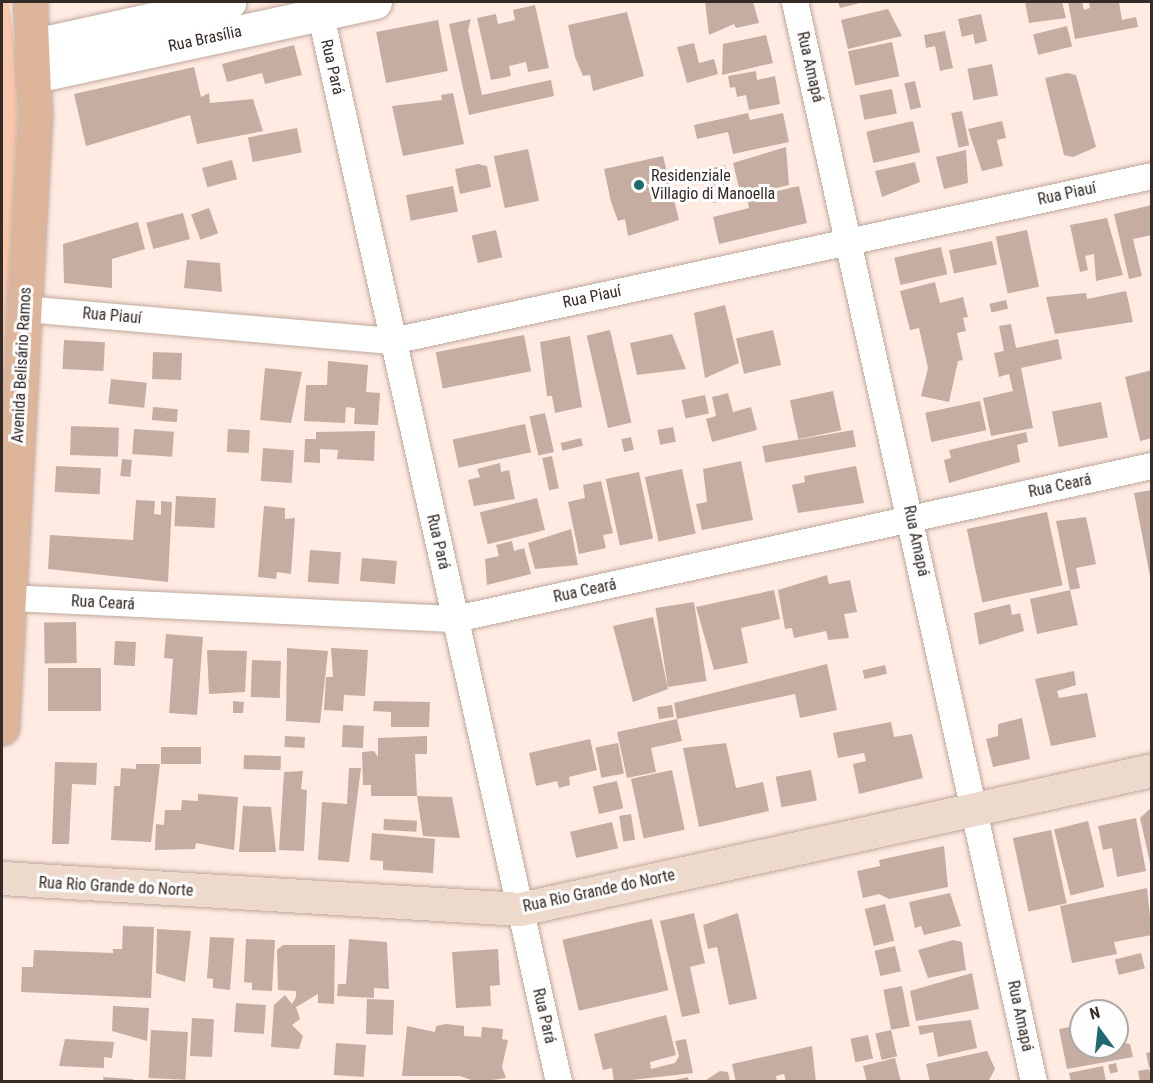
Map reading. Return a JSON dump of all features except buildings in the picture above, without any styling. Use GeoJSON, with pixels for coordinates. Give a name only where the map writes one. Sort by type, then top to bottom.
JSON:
{"type":"FeatureCollection","features":[{"type":"Feature","properties":{"kind":"main road","name":"Avenida Belisário Ramos"},"geometry":{"type":"LineString","coordinates":[[2,728],[25,309],[35,60],[30,2]]}},
{"type":"Feature","properties":{"kind":"main road","name":"Rua Rio Grande do Norte"},"geometry":{"type":"LineString","coordinates":[[2,878],[520,909],[1152,770]]}},
{"type":"Feature","properties":{"kind":"street","name":"Rua Brasília"},"geometry":{"type":"LineString","coordinates":[[35,60],[229,2]]}},
{"type":"Feature","properties":{"kind":"street","name":"Rua Brasília"},"geometry":{"type":"LineString","coordinates":[[35,60],[319,8],[375,2]]}},
{"type":"Feature","properties":{"kind":"street","name":"Rua Amapá"},"geometry":{"type":"LineString","coordinates":[[795,2],[912,519],[1034,1082]]}},
{"type":"Feature","properties":{"kind":"street","name":"Rua Pará"},"geometry":{"type":"LineString","coordinates":[[319,8],[559,1082]]}},
{"type":"Feature","properties":{"kind":"street","name":"Rua Piauí"},"geometry":{"type":"LineString","coordinates":[[25,309],[393,340],[1152,176]]}},
{"type":"Feature","properties":{"kind":"street","name":"Rua Ceará"},"geometry":{"type":"LineString","coordinates":[[9,598],[456,620],[1152,466]]}},
{"type":"Feature","properties":{"kind":"shaded area"},"geometry":{"type":"Polygon","coordinates":[[[2,2],[9,2],[16,57],[17,123],[2,410],[2,2]]]}},
{"type":"Feature","properties":{"kind":"place","name":"Residenziale Villagio di Manoella"},"geometry":{"type":"Point","coordinates":[639,185]}}]}
